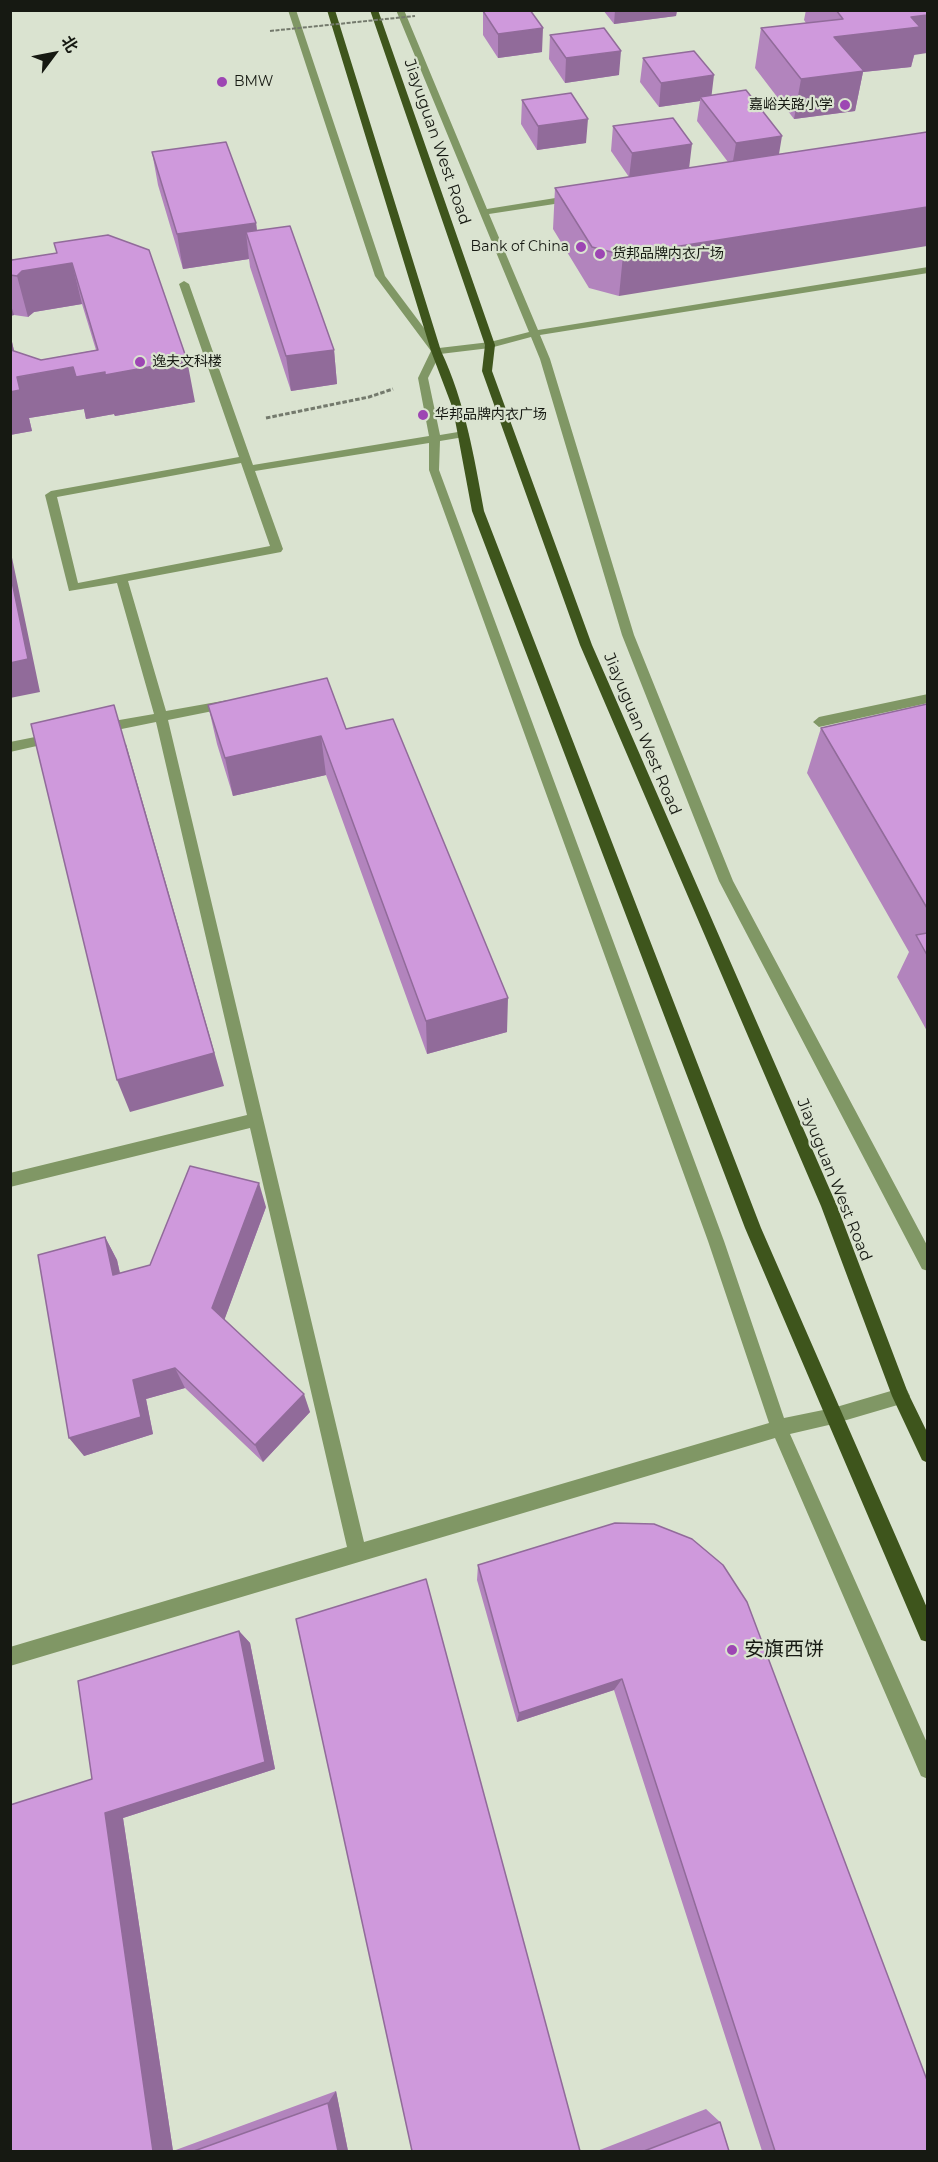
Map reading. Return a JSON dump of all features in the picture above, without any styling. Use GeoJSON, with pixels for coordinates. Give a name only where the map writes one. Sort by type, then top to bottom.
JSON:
{"type":"FeatureCollection","features":[{"type":"Feature","properties":{"kind":"main road"},"geometry":{"type":"LineString","coordinates":[[330,10],[436,351],[448,373],[464,434],[478,511],[753,1227],[927,1633]]}},
{"type":"Feature","properties":{"kind":"main road","name":"Jiayuguan West Road"},"geometry":{"type":"LineString","coordinates":[[374,10],[490,345],[487,371],[586,645],[830,1206],[901,1396],[927,1454]]}},
{"type":"Feature","properties":{"kind":"street"},"geometry":{"type":"LineString","coordinates":[[292,10],[380,276],[436,351]]}},
{"type":"Feature","properties":{"kind":"street","name":"Jiayuguan West Road"},"geometry":{"type":"LineString","coordinates":[[400,10],[549,370],[628,635],[726,882],[927,1264]]}},
{"type":"Feature","properties":{"kind":"street"},"geometry":{"type":"LineString","coordinates":[[485,212],[588,195]]}},
{"type":"Feature","properties":{"kind":"street"},"geometry":{"type":"LineString","coordinates":[[436,351],[490,345],[535,333],[927,270]]}},
{"type":"Feature","properties":{"kind":"street"},"geometry":{"type":"LineString","coordinates":[[184,284],[232,423],[247,464],[277,549],[73,588],[51,495],[247,464],[319,459],[435,437],[464,434]]}},
{"type":"Feature","properties":{"kind":"street"},"geometry":{"type":"LineString","coordinates":[[436,351],[423,378],[435,437],[434,470],[712,1230],[780,1428],[927,1768]]}},
{"type":"Feature","properties":{"kind":"street"},"geometry":{"type":"LineString","coordinates":[[122,579],[161,716],[358,1554]]}},
{"type":"Feature","properties":{"kind":"street"},"geometry":{"type":"LineString","coordinates":[[819,722],[927,698]]}},
{"type":"Feature","properties":{"kind":"street"},"geometry":{"type":"LineString","coordinates":[[91,731],[243,701]]}},
{"type":"Feature","properties":{"kind":"street"},"geometry":{"type":"LineString","coordinates":[[10,747],[68,735]]}},
{"type":"Feature","properties":{"kind":"street"},"geometry":{"type":"LineString","coordinates":[[10,1180],[256,1120]]}},
{"type":"Feature","properties":{"kind":"street"},"geometry":{"type":"LineString","coordinates":[[10,1656],[780,1428],[833,1416],[901,1396]]}},
{"type":"Feature","properties":{"kind":"path"},"geometry":{"type":"LineString","coordinates":[[270,31],[415,16]]}},
{"type":"Feature","properties":{"kind":"path"},"geometry":{"type":"LineString","coordinates":[[232,423],[369,397],[423,378]]}},
{"type":"Feature","properties":{"kind":"building"},"geometry":{"type":"Polygon","coordinates":[[[530,10],[543,28],[498,34],[483,11],[530,10]]]}},
{"type":"Feature","properties":{"kind":"building"},"geometry":{"type":"Polygon","coordinates":[[[836,10],[927,10],[927,15],[911,17],[920,27],[834,37],[864,71],[801,79],[761,28],[843,19],[836,10]]]}},
{"type":"Feature","properties":{"kind":"building"},"geometry":{"type":"Polygon","coordinates":[[[604,28],[621,51],[566,58],[550,35],[604,28]]]}},
{"type":"Feature","properties":{"kind":"building"},"geometry":{"type":"Polygon","coordinates":[[[694,51],[714,75],[661,83],[643,58],[694,51]]]}},
{"type":"Feature","properties":{"kind":"building"},"geometry":{"type":"Polygon","coordinates":[[[746,90],[782,136],[736,143],[700,97],[746,90]]]}},
{"type":"Feature","properties":{"kind":"building"},"geometry":{"type":"Polygon","coordinates":[[[571,93],[588,119],[538,126],[522,100],[571,93]]]}},
{"type":"Feature","properties":{"kind":"building"},"geometry":{"type":"Polygon","coordinates":[[[673,118],[692,144],[632,153],[613,126],[673,118]]]}},
{"type":"Feature","properties":{"kind":"building"},"geometry":{"type":"Polygon","coordinates":[[[927,132],[927,207],[623,255],[592,247],[555,188],[927,132]]]}},
{"type":"Feature","properties":{"kind":"building"},"geometry":{"type":"Polygon","coordinates":[[[226,142],[256,223],[177,234],[152,152],[226,142]]]}},
{"type":"Feature","properties":{"kind":"building"},"geometry":{"type":"Polygon","coordinates":[[[290,226],[334,350],[286,356],[246,232],[290,226]]]}},
{"type":"Feature","properties":{"kind":"building"},"geometry":{"type":"Polygon","coordinates":[[[108,235],[149,250],[187,360],[105,375],[105,372],[76,377],[73,367],[17,377],[20,390],[10,392],[10,348],[41,360],[98,350],[72,263],[22,271],[17,276],[10,275],[10,256],[12,260],[57,253],[54,243],[108,235]]]}},
{"type":"Feature","properties":{"kind":"building"},"geometry":{"type":"Polygon","coordinates":[[[10,572],[28,659],[10,663],[10,572]]]}},
{"type":"Feature","properties":{"kind":"building"},"geometry":{"type":"Polygon","coordinates":[[[327,678],[346,729],[393,719],[508,998],[426,1021],[321,736],[225,758],[208,705],[327,678]]]}},
{"type":"Feature","properties":{"kind":"building"},"geometry":{"type":"Polygon","coordinates":[[[927,704],[927,908],[821,728],[927,704]]]}},
{"type":"Feature","properties":{"kind":"building"},"geometry":{"type":"Polygon","coordinates":[[[114,705],[214,1053],[117,1080],[31,724],[114,705]]]}},
{"type":"Feature","properties":{"kind":"building"},"geometry":{"type":"Polygon","coordinates":[[[927,933],[927,955],[916,935],[927,933]]]}},
{"type":"Feature","properties":{"kind":"building"},"geometry":{"type":"Polygon","coordinates":[[[190,1166],[259,1183],[212,1308],[304,1394],[255,1445],[175,1368],[133,1380],[141,1417],[69,1438],[38,1255],[105,1237],[113,1275],[150,1265],[190,1166]]]}},
{"type":"Feature","properties":{"kind":"building"},"geometry":{"type":"Polygon","coordinates":[[[615,1523],[654,1524],[692,1539],[723,1565],[747,1602],[927,2080],[927,2151],[775,2151],[622,1679],[519,1713],[478,1565],[615,1523]]]}},
{"type":"Feature","properties":{"kind":"building"},"geometry":{"type":"Polygon","coordinates":[[[426,1579],[580,2151],[412,2151],[296,1619],[426,1579]]]}},
{"type":"Feature","properties":{"kind":"building"},"geometry":{"type":"Polygon","coordinates":[[[239,1631],[265,1762],[105,1813],[153,2151],[10,2151],[10,1805],[92,1779],[78,1681],[239,1631]]]}},
{"type":"Feature","properties":{"kind":"building"},"geometry":{"type":"Polygon","coordinates":[[[328,2103],[338,2151],[194,2151],[328,2103]]]}},
{"type":"Feature","properties":{"kind":"building"},"geometry":{"type":"Polygon","coordinates":[[[720,2122],[729,2151],[644,2151],[720,2122]]]}},
{"type":"Feature","properties":{"kind":"place","name":"BMW"},"geometry":{"type":"Point","coordinates":[222,82]}},
{"type":"Feature","properties":{"kind":"place","name":"嘉峪关路小学"},"geometry":{"type":"Point","coordinates":[845,105]}},
{"type":"Feature","properties":{"kind":"place","name":"Bank of China"},"geometry":{"type":"Point","coordinates":[581,247]}},
{"type":"Feature","properties":{"kind":"place","name":"货邦品牌内衣广场"},"geometry":{"type":"Point","coordinates":[600,254]}},
{"type":"Feature","properties":{"kind":"place","name":"逸夫文科楼"},"geometry":{"type":"Point","coordinates":[140,362]}},
{"type":"Feature","properties":{"kind":"place","name":"华邦品牌内衣广场"},"geometry":{"type":"Point","coordinates":[423,415]}},
{"type":"Feature","properties":{"kind":"place","name":"安旗西饼"},"geometry":{"type":"Point","coordinates":[732,1650]}}]}
